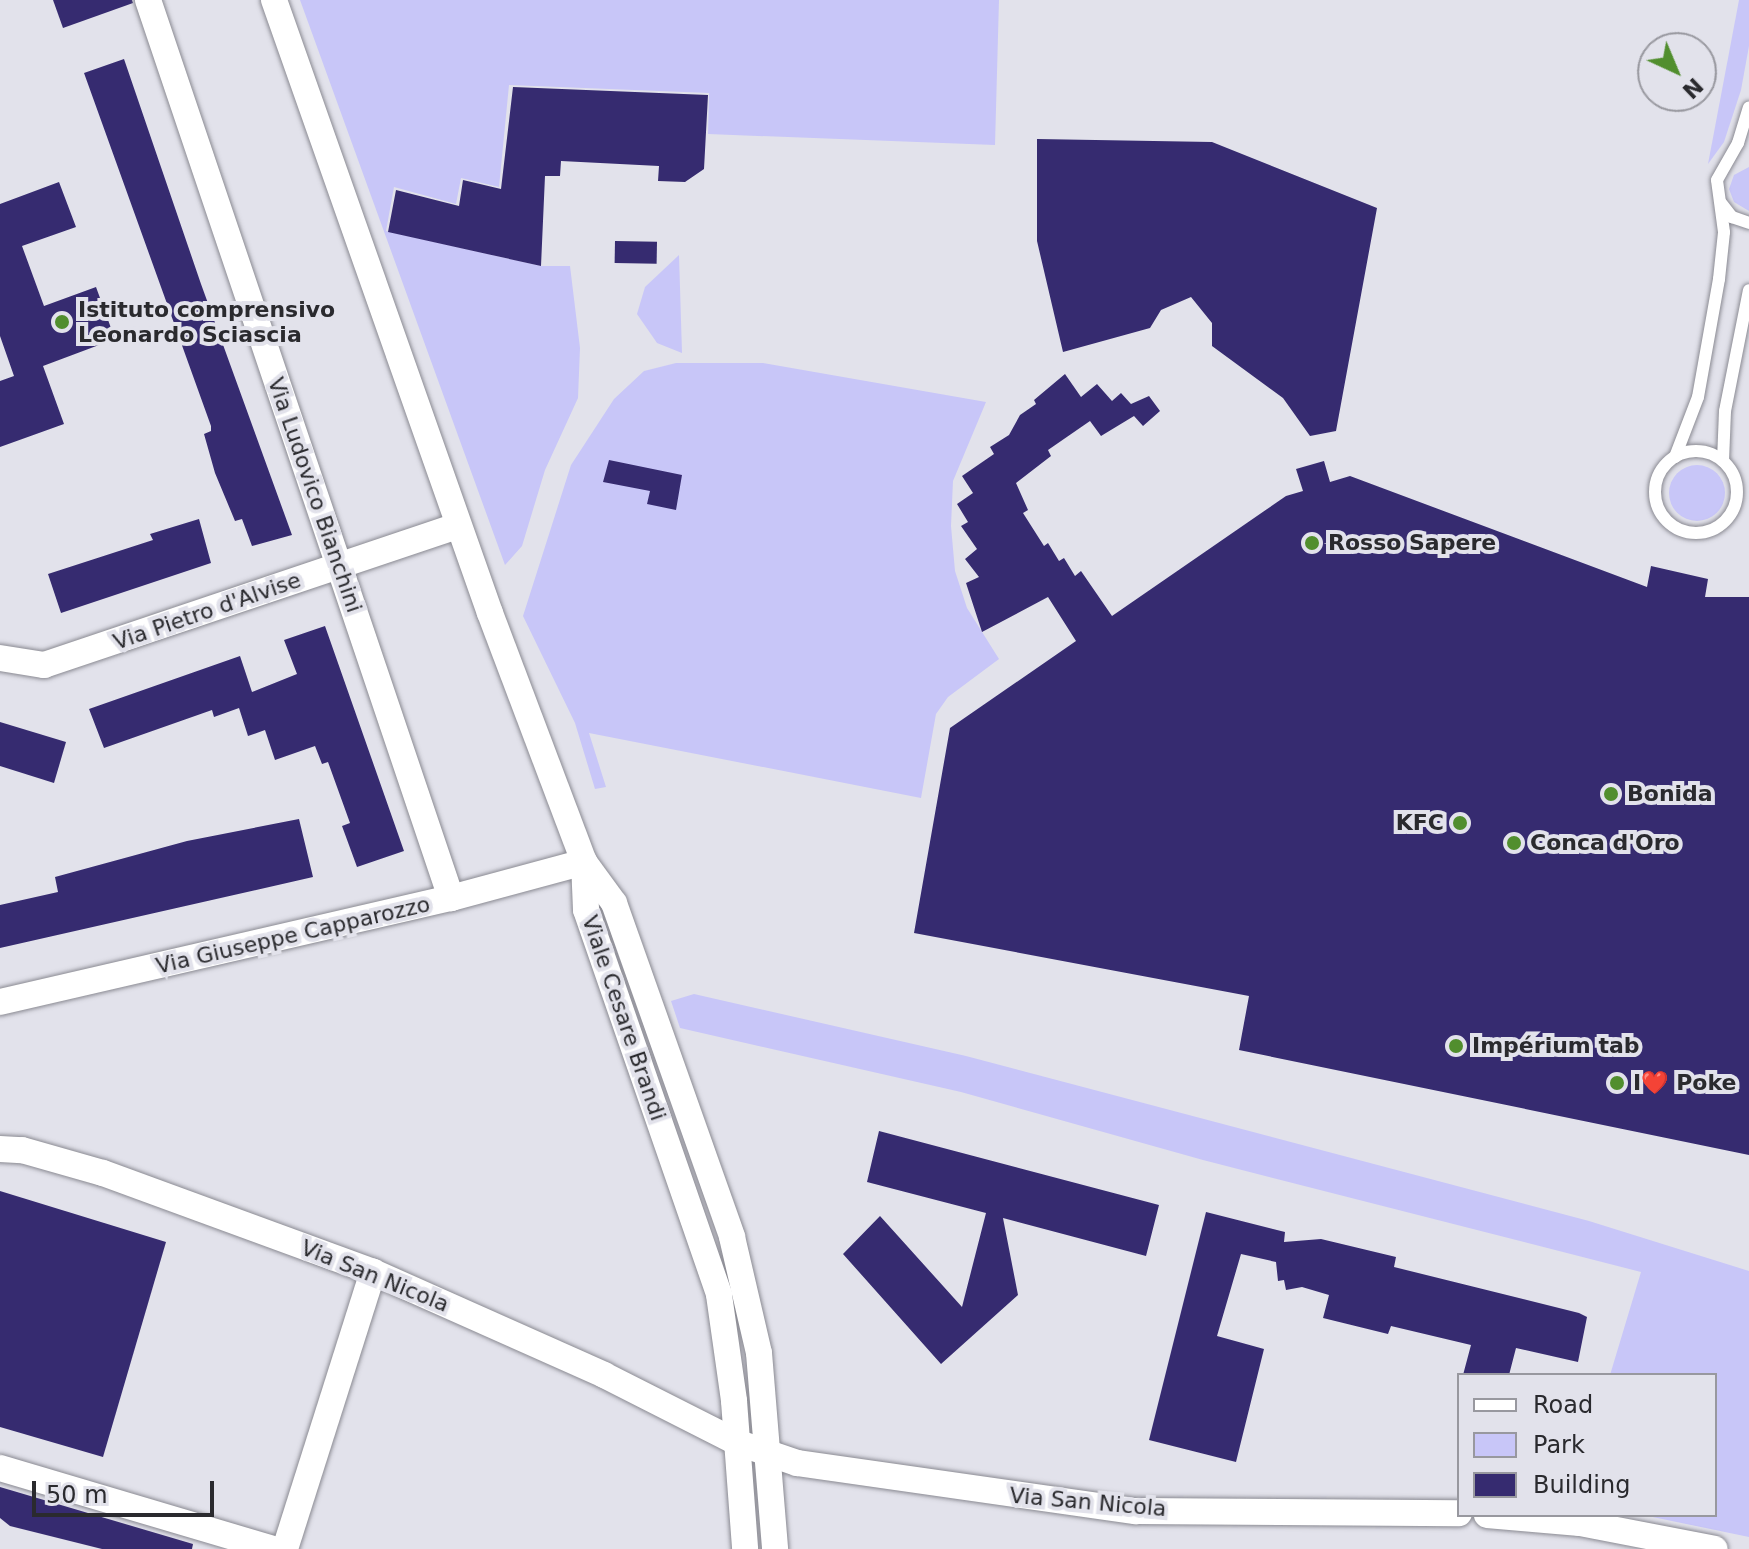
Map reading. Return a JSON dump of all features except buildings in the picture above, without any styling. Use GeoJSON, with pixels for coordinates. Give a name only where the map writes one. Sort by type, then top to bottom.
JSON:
{"type":"FeatureCollection","features":[{"type":"Feature","properties":{"kind":"street","name":"Via Ludovico Bianchini"},"geometry":{"type":"LineString","coordinates":[[148,0],[451,898]]}},
{"type":"Feature","properties":{"kind":"street"},"geometry":{"type":"LineString","coordinates":[[274,0],[458,526],[584,862]]}},
{"type":"Feature","properties":{"kind":"street","name":"Via Pietro d'Alvise"},"geometry":{"type":"LineString","coordinates":[[0,658],[44,665],[458,526]]}},
{"type":"Feature","properties":{"kind":"street","name":"Via Giuseppe Capparozzo"},"geometry":{"type":"LineString","coordinates":[[0,1002],[451,898],[584,862]]}},
{"type":"Feature","properties":{"kind":"street","name":"Viale Cesare Brandi"},"geometry":{"type":"LineString","coordinates":[[584,862],[586,910],[719,1295],[745,1549]]}},
{"type":"Feature","properties":{"kind":"street","name":"Viale Cesare Brandi"},"geometry":{"type":"LineString","coordinates":[[584,862],[614,903],[732,1237],[755,1325],[775,1549]]}},
{"type":"Feature","properties":{"kind":"street","name":"Via San Nicola"},"geometry":{"type":"LineString","coordinates":[[0,1149],[22,1150],[103,1173],[373,1272],[604,1375],[768,1455],[1010,1496],[1136,1511],[1457,1513]]}},
{"type":"Feature","properties":{"kind":"street"},"geometry":{"type":"LineString","coordinates":[[285,1549],[373,1272]]}},
{"type":"Feature","properties":{"kind":"street"},"geometry":{"type":"LineString","coordinates":[[0,1468],[273,1549]]}},
{"type":"Feature","properties":{"kind":"street"},"geometry":{"type":"LineString","coordinates":[[1510,1517],[1580,1523],[1715,1549]]}},
{"type":"Feature","properties":{"kind":"lane"},"geometry":{"type":"LineString","coordinates":[[1749,108],[1717,180],[1724,232],[1719,279],[1693,414],[1675,457],[1659,474],[1658,507],[1673,526],[1697,533],[1720,525],[1735,506],[1736,482],[1723,461],[1725,411],[1749,290]]}},
{"type":"Feature","properties":{"kind":"lane"},"geometry":{"type":"LineString","coordinates":[[1728,161],[1749,152]]}},
{"type":"Feature","properties":{"kind":"lane"},"geometry":{"type":"LineString","coordinates":[[1719,201],[1732,217],[1749,223]]}},
{"type":"Feature","properties":{"kind":"lane"},"geometry":{"type":"LineString","coordinates":[[1675,457],[1699,452],[1723,461]]}},
{"type":"Feature","properties":{"kind":"green space"},"geometry":{"type":"Polygon","coordinates":[[[300,0],[999,0],[995,145],[708,134],[709,93],[509,85],[499,187],[461,178],[456,204],[394,187],[386,231],[541,266],[570,266],[580,348],[578,398],[545,470],[522,546],[505,565],[300,0]]]}},
{"type":"Feature","properties":{"kind":"green space"},"geometry":{"type":"Polygon","coordinates":[[[1739,0],[1749,0],[1749,46],[1741,90],[1724,142],[1708,164],[1739,0]]]}},
{"type":"Feature","properties":{"kind":"green space"},"geometry":{"type":"Polygon","coordinates":[[[1749,167],[1749,211],[1734,202],[1729,189],[1734,175],[1749,167]]]}},
{"type":"Feature","properties":{"kind":"green space"},"geometry":{"type":"Polygon","coordinates":[[[679,255],[682,353],[657,343],[637,314],[645,287],[679,255]]]}},
{"type":"Feature","properties":{"kind":"green space"},"geometry":{"type":"Polygon","coordinates":[[[676,363],[763,363],[986,402],[953,481],[951,526],[955,571],[967,608],[999,659],[948,697],[936,714],[921,798],[589,733],[606,787],[595,789],[575,723],[523,616],[571,465],[614,399],[644,371],[676,363]]]}},
{"type":"Feature","properties":{"kind":"green space"},"geometry":{"type":"Polygon","coordinates":[[[1697,465],[1717,473],[1725,493],[1717,513],[1697,521],[1677,513],[1669,493],[1677,473],[1697,465]]]}},
{"type":"Feature","properties":{"kind":"green space"},"geometry":{"type":"Polygon","coordinates":[[[694,994],[966,1056],[1589,1221],[1749,1271],[1749,1537],[1653,1517],[1717,1517],[1717,1373],[1611,1373],[1641,1272],[1203,1160],[961,1092],[680,1028],[671,1001],[694,994]]]}},
{"type":"Feature","properties":{"kind":"place","name":"Istituto comprensivo Leonardo Sciascia"},"geometry":{"type":"Point","coordinates":[62,322]}},
{"type":"Feature","properties":{"kind":"place","name":"Rosso Sapere"},"geometry":{"type":"Point","coordinates":[1312,543]}},
{"type":"Feature","properties":{"kind":"place","name":"Bonida"},"geometry":{"type":"Point","coordinates":[1611,794]}},
{"type":"Feature","properties":{"kind":"place","name":"KFC"},"geometry":{"type":"Point","coordinates":[1460,823]}},
{"type":"Feature","properties":{"kind":"place","name":"Conca d'Oro"},"geometry":{"type":"Point","coordinates":[1514,843]}},
{"type":"Feature","properties":{"kind":"place","name":"Impérium tab"},"geometry":{"type":"Point","coordinates":[1456,1046]}},
{"type":"Feature","properties":{"kind":"place","name":"I❤️ Poke"},"geometry":{"type":"Point","coordinates":[1617,1083]}}]}
